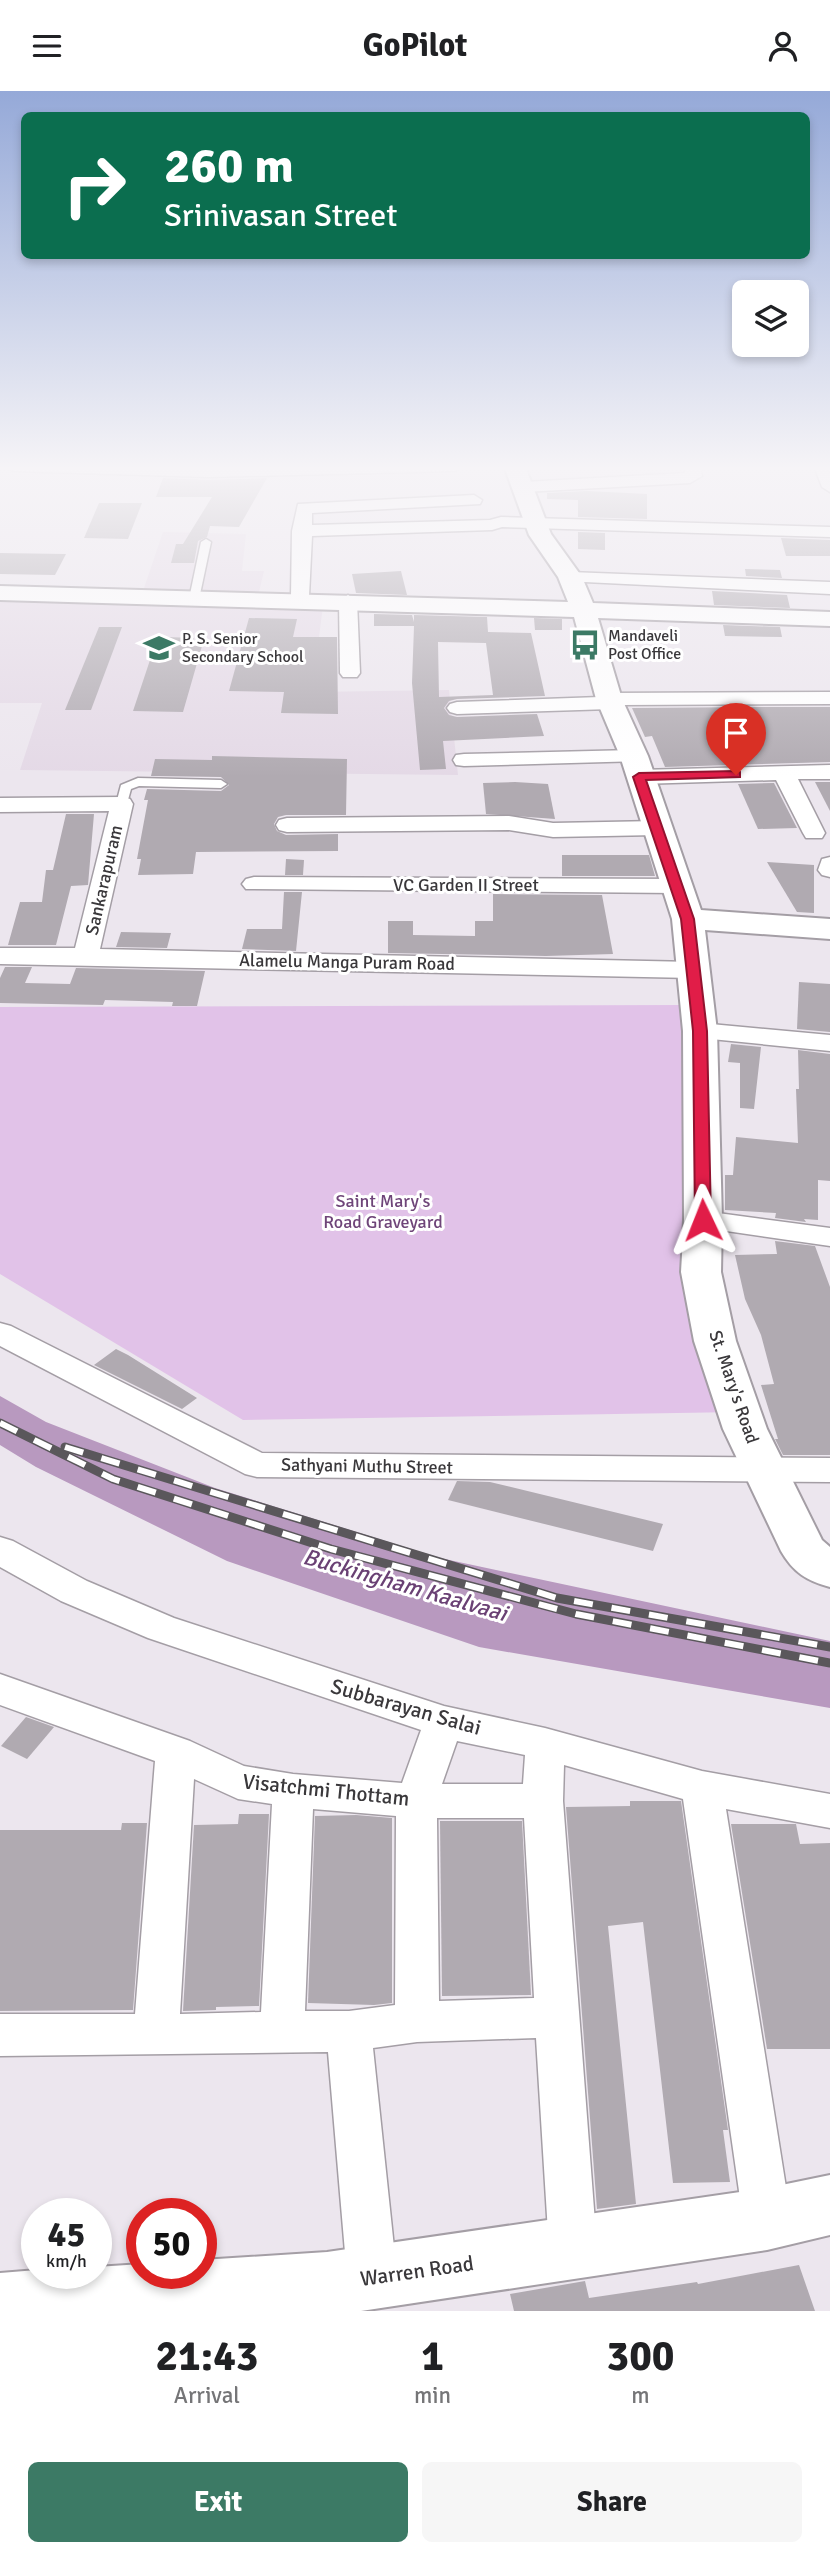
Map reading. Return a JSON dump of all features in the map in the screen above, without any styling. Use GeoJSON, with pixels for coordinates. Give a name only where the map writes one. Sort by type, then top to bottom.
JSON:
{"type":"FeatureCollection","features":[{"type":"Feature","properties":{"kind":"main road","name":"St. Mary's Road"},"geometry":{"type":"LineString","coordinates":[[565,570],[584,610],[610,701],[636,767],[682,902],[700,1031],[703,1220],[701,1272],[715,1341],[745,1429],[804,1551],[822,1567],[830,1570]]}},
{"type":"Feature","properties":{"kind":"main road"},"geometry":{"type":"LineString","coordinates":[[0,593],[348,601],[830,619]]}},
{"type":"Feature","properties":{"kind":"main road"},"geometry":{"type":"LineString","coordinates":[[682,902],[830,929]]}},
{"type":"Feature","properties":{"kind":"main road","name":"Warren Road"},"geometry":{"type":"LineString","coordinates":[[0,2305],[343,2290],[573,2249],[767,2219],[830,2205]]}},
{"type":"Feature","properties":{"kind":"street"},"geometry":{"type":"LineString","coordinates":[[300,570],[300,596]]}},
{"type":"Feature","properties":{"kind":"street"},"geometry":{"type":"LineString","coordinates":[[570,577],[830,588]]}},
{"type":"Feature","properties":{"kind":"street"},"geometry":{"type":"LineString","coordinates":[[348,601],[349,673]]}},
{"type":"Feature","properties":{"kind":"street"},"geometry":{"type":"LineString","coordinates":[[457,708],[796,696],[830,698]]}},
{"type":"Feature","properties":{"kind":"street"},"geometry":{"type":"LineString","coordinates":[[464,760],[784,773],[830,772]]}},
{"type":"Feature","properties":{"kind":"street"},"geometry":{"type":"LineString","coordinates":[[784,773],[814,833]]}},
{"type":"Feature","properties":{"kind":"street"},"geometry":{"type":"LineString","coordinates":[[0,805],[122,804]]}},
{"type":"Feature","properties":{"kind":"street","name":"Sankarapuram"},"geometry":{"type":"LineString","coordinates":[[86,956],[122,804]]}},
{"type":"Feature","properties":{"kind":"street"},"geometry":{"type":"LineString","coordinates":[[286,825],[509,823],[553,830],[657,828]]}},
{"type":"Feature","properties":{"kind":"street"},"geometry":{"type":"LineString","coordinates":[[830,864],[830,870]]}},
{"type":"Feature","properties":{"kind":"street","name":"VC Garden II Street"},"geometry":{"type":"LineString","coordinates":[[254,884],[682,902]]}},
{"type":"Feature","properties":{"kind":"street","name":"Alamelu Manga Puram Road"},"geometry":{"type":"LineString","coordinates":[[0,956],[693,969]]}},
{"type":"Feature","properties":{"kind":"street"},"geometry":{"type":"LineString","coordinates":[[700,1031],[830,1043]]}},
{"type":"Feature","properties":{"kind":"street"},"geometry":{"type":"LineString","coordinates":[[703,1220],[830,1237]]}},
{"type":"Feature","properties":{"kind":"street","name":"Sathyani Muthu Street"},"geometry":{"type":"LineString","coordinates":[[0,1333],[257,1465],[830,1470]]}},
{"type":"Feature","properties":{"kind":"street","name":"Subbarayan Salai"},"geometry":{"type":"LineString","coordinates":[[0,1550],[74,1591],[161,1627],[444,1722],[545,1744],[702,1788],[830,1811]]}},
{"type":"Feature","properties":{"kind":"street","name":"Visatchmi Thottam"},"geometry":{"type":"LineString","coordinates":[[0,1689],[176,1752],[238,1782],[293,1791],[416,1801],[543,1801]]}},
{"type":"Feature","properties":{"kind":"street"},"geometry":{"type":"LineString","coordinates":[[417,2022],[416,1801],[444,1722]]}},
{"type":"Feature","properties":{"kind":"street"},"geometry":{"type":"LineString","coordinates":[[545,1744],[543,1801],[573,2249]]}},
{"type":"Feature","properties":{"kind":"street"},"geometry":{"type":"LineString","coordinates":[[156,2035],[176,1752]]}},
{"type":"Feature","properties":{"kind":"street"},"geometry":{"type":"LineString","coordinates":[[702,1788],[767,2219]]}},
{"type":"Feature","properties":{"kind":"street"},"geometry":{"type":"LineString","coordinates":[[282,2033],[293,1791]]}},
{"type":"Feature","properties":{"kind":"street"},"geometry":{"type":"LineString","coordinates":[[0,2035],[349,2031],[417,2022],[558,2017]]}},
{"type":"Feature","properties":{"kind":"street"},"geometry":{"type":"LineString","coordinates":[[343,2290],[349,2031]]}},
{"type":"Feature","properties":{"kind":"lane"},"geometry":{"type":"LineString","coordinates":[[194,599],[200,570]]}},
{"type":"Feature","properties":{"kind":"lane"},"geometry":{"type":"LineString","coordinates":[[122,804],[125,787],[138,782],[221,783]]}},
{"type":"Feature","properties":{"kind":"shaded area"},"geometry":{"type":"Polygon","coordinates":[[[150,570],[264,571],[259,592],[143,591],[150,570]]]}},
{"type":"Feature","properties":{"kind":"shaded area","name":"P. S. Senior Secondary School"},"geometry":{"type":"Polygon","coordinates":[[[0,595],[56,602],[323,606],[312,692],[449,690],[458,775],[20,770],[42,703],[0,703],[0,595]]]}},
{"type":"Feature","properties":{"kind":"green space","name":"Saint Mary's Road Graveyard"},"geometry":{"type":"Polygon","coordinates":[[[685,1005],[682,1285],[738,1412],[243,1420],[0,1274],[0,1007],[685,1005]]]}},
{"type":"Feature","properties":{"kind":"water","name":"Buckingham Kaalvaai"},"geometry":{"type":"Polygon","coordinates":[[[0,1396],[46,1422],[215,1488],[440,1558],[830,1641],[830,1708],[479,1647],[227,1561],[36,1467],[0,1445],[0,1396]]]}},
{"type":"Feature","properties":{"kind":"building"},"geometry":{"type":"Polygon","coordinates":[[[0,570],[58,570],[55,575],[0,574],[0,570]]]}},
{"type":"Feature","properties":{"kind":"building"},"geometry":{"type":"Polygon","coordinates":[[[745,570],[780,570],[782,578],[746,576],[745,570]]]}},
{"type":"Feature","properties":{"kind":"building"},"geometry":{"type":"Polygon","coordinates":[[[401,571],[407,595],[356,593],[352,574],[401,571]]]}},
{"type":"Feature","properties":{"kind":"building"},"geometry":{"type":"Polygon","coordinates":[[[712,591],[787,595],[790,608],[714,605],[712,591]]]}},
{"type":"Feature","properties":{"kind":"building"},"geometry":{"type":"Polygon","coordinates":[[[374,614],[412,615],[414,622],[414,615],[487,617],[488,632],[531,633],[545,696],[457,699],[449,701],[444,708],[449,715],[457,717],[537,714],[544,736],[443,741],[446,769],[420,770],[412,683],[414,626],[374,626],[374,614]],[[438,642],[439,697],[493,695],[486,643],[438,642]]]}},
{"type":"Feature","properties":{"kind":"building"},"geometry":{"type":"Polygon","coordinates":[[[249,618],[297,619],[293,637],[337,637],[338,714],[281,713],[284,692],[229,691],[249,618]]]}},
{"type":"Feature","properties":{"kind":"building"},"geometry":{"type":"Polygon","coordinates":[[[534,618],[562,619],[562,630],[535,630],[534,618]]]}},
{"type":"Feature","properties":{"kind":"building"},"geometry":{"type":"Polygon","coordinates":[[[723,625],[780,627],[782,637],[725,636],[723,625]]]}},
{"type":"Feature","properties":{"kind":"building"},"geometry":{"type":"Polygon","coordinates":[[[99,627],[122,627],[91,710],[65,710],[99,627]]]}},
{"type":"Feature","properties":{"kind":"building"},"geometry":{"type":"Polygon","coordinates":[[[166,637],[194,638],[191,646],[202,646],[183,712],[133,711],[155,645],[163,645],[166,637]]]}},
{"type":"Feature","properties":{"kind":"building"},"geometry":{"type":"Polygon","coordinates":[[[830,707],[830,762],[665,767],[652,736],[645,737],[632,708],[830,707]]]}},
{"type":"Feature","properties":{"kind":"building"},"geometry":{"type":"Polygon","coordinates":[[[212,756],[347,759],[346,815],[286,815],[278,817],[274,824],[277,831],[286,835],[338,834],[338,851],[196,852],[193,874],[138,875],[141,859],[137,859],[148,800],[144,800],[147,789],[221,791],[229,785],[221,777],[151,776],[155,759],[212,760],[212,756]]]}},
{"type":"Feature","properties":{"kind":"building"},"geometry":{"type":"Polygon","coordinates":[[[815,782],[830,782],[830,811],[815,782]]]}},
{"type":"Feature","properties":{"kind":"building"},"geometry":{"type":"Polygon","coordinates":[[[483,783],[548,784],[555,819],[486,814],[483,783]]]}},
{"type":"Feature","properties":{"kind":"building"},"geometry":{"type":"Polygon","coordinates":[[[774,783],[797,828],[758,829],[738,784],[774,783]]]}},
{"type":"Feature","properties":{"kind":"building"},"geometry":{"type":"Polygon","coordinates":[[[66,814],[94,814],[88,885],[71,886],[56,945],[8,945],[20,902],[42,902],[46,870],[53,870],[66,814]]]}},
{"type":"Feature","properties":{"kind":"building"},"geometry":{"type":"Polygon","coordinates":[[[562,855],[649,855],[655,876],[562,876],[562,855]]]}},
{"type":"Feature","properties":{"kind":"building"},"geometry":{"type":"Polygon","coordinates":[[[286,859],[304,860],[303,875],[285,875],[286,859]]]}},
{"type":"Feature","properties":{"kind":"building"},"geometry":{"type":"Polygon","coordinates":[[[767,862],[814,865],[814,913],[797,912],[767,862]]]}},
{"type":"Feature","properties":{"kind":"building"},"geometry":{"type":"Polygon","coordinates":[[[284,892],[302,892],[296,951],[242,949],[247,929],[282,929],[284,892]]]}},
{"type":"Feature","properties":{"kind":"building"},"geometry":{"type":"Polygon","coordinates":[[[493,894],[602,895],[613,954],[546,956],[388,953],[388,921],[413,921],[413,935],[475,936],[475,921],[493,921],[493,894]]]}},
{"type":"Feature","properties":{"kind":"building"},"geometry":{"type":"Polygon","coordinates":[[[121,932],[171,933],[167,948],[116,947],[121,932]]]}},
{"type":"Feature","properties":{"kind":"building"},"geometry":{"type":"Polygon","coordinates":[[[5,967],[32,967],[25,983],[70,984],[76,968],[205,971],[197,1006],[172,1006],[173,1002],[105,1000],[103,1005],[0,1003],[0,978],[5,967]]]}},
{"type":"Feature","properties":{"kind":"building"},"geometry":{"type":"Polygon","coordinates":[[[799,982],[830,984],[830,1032],[797,1029],[799,982]]]}},
{"type":"Feature","properties":{"kind":"building"},"geometry":{"type":"Polygon","coordinates":[[[731,1044],[761,1047],[754,1109],[740,1108],[740,1063],[728,1062],[731,1044]]]}},
{"type":"Feature","properties":{"kind":"building"},"geometry":{"type":"Polygon","coordinates":[[[798,1050],[830,1054],[830,1181],[818,1180],[818,1220],[804,1219],[806,1222],[775,1218],[776,1213],[725,1210],[725,1175],[733,1175],[736,1137],[798,1143],[798,1050]]]}},
{"type":"Feature","properties":{"kind":"building"},"geometry":{"type":"Polygon","coordinates":[[[775,1241],[815,1246],[830,1287],[830,1455],[783,1455],[775,1439],[778,1439],[761,1385],[774,1384],[761,1335],[745,1299],[735,1255],[777,1254],[775,1241]]]}},
{"type":"Feature","properties":{"kind":"building"},"geometry":{"type":"Polygon","coordinates":[[[116,1349],[197,1398],[182,1409],[94,1365],[116,1349]]]}},
{"type":"Feature","properties":{"kind":"building"},"geometry":{"type":"Polygon","coordinates":[[[457,1481],[490,1482],[663,1524],[653,1551],[448,1500],[457,1481]]]}},
{"type":"Feature","properties":{"kind":"building"},"geometry":{"type":"Polygon","coordinates":[[[26,1717],[54,1727],[27,1759],[1,1746],[26,1717]]]}},
{"type":"Feature","properties":{"kind":"building"},"geometry":{"type":"Polygon","coordinates":[[[630,1801],[681,1801],[728,2130],[723,2130],[730,2182],[673,2183],[643,1922],[608,1926],[636,2204],[597,2209],[566,1807],[630,1806],[630,1801]]]}},
{"type":"Feature","properties":{"kind":"building"},"geometry":{"type":"Polygon","coordinates":[[[239,1814],[269,1814],[259,2006],[183,2011],[194,1825],[238,1824],[239,1814]]]}},
{"type":"Feature","properties":{"kind":"building"},"geometry":{"type":"Polygon","coordinates":[[[315,1816],[392,1818],[392,2003],[308,2003],[315,1816]]]}},
{"type":"Feature","properties":{"kind":"building"},"geometry":{"type":"Polygon","coordinates":[[[440,1821],[522,1821],[531,1995],[442,1996],[440,1821]]]}},
{"type":"Feature","properties":{"kind":"building"},"geometry":{"type":"Polygon","coordinates":[[[122,1823],[147,1823],[133,2010],[0,2011],[0,1830],[121,1830],[122,1823]]]}},
{"type":"Feature","properties":{"kind":"building"},"geometry":{"type":"Polygon","coordinates":[[[731,1824],[796,1824],[800,1844],[830,1843],[830,2049],[767,2049],[731,1824]]]}},
{"type":"Feature","properties":{"kind":"building"},"geometry":{"type":"Polygon","coordinates":[[[799,2265],[815,2311],[514,2311],[510,2294],[585,2281],[589,2298],[697,2282],[698,2284],[799,2265]]]}},
{"type":"Feature","properties":{"kind":"railway"},"geometry":{"type":"LineString","coordinates":[[0,1423],[113,1479],[331,1549],[576,1614],[830,1663]]}},
{"type":"Feature","properties":{"kind":"railway"},"geometry":{"type":"LineString","coordinates":[[65,1447],[557,1598],[830,1647]]}},
{"type":"Feature","properties":{"kind":"place","name":"Mandaveli Post Office"},"geometry":{"type":"Point","coordinates":[585,645]}},
{"type":"Feature","properties":{"kind":"place","name":"P. S. Senior Secondary School"},"geometry":{"type":"Point","coordinates":[159,648]}},
{"type":"Feature","properties":{"kind":"route"},"geometry":{"type":"LineString","coordinates":[[703,1220],[700,1031],[688,919],[639,777],[736,775]]}}]}
